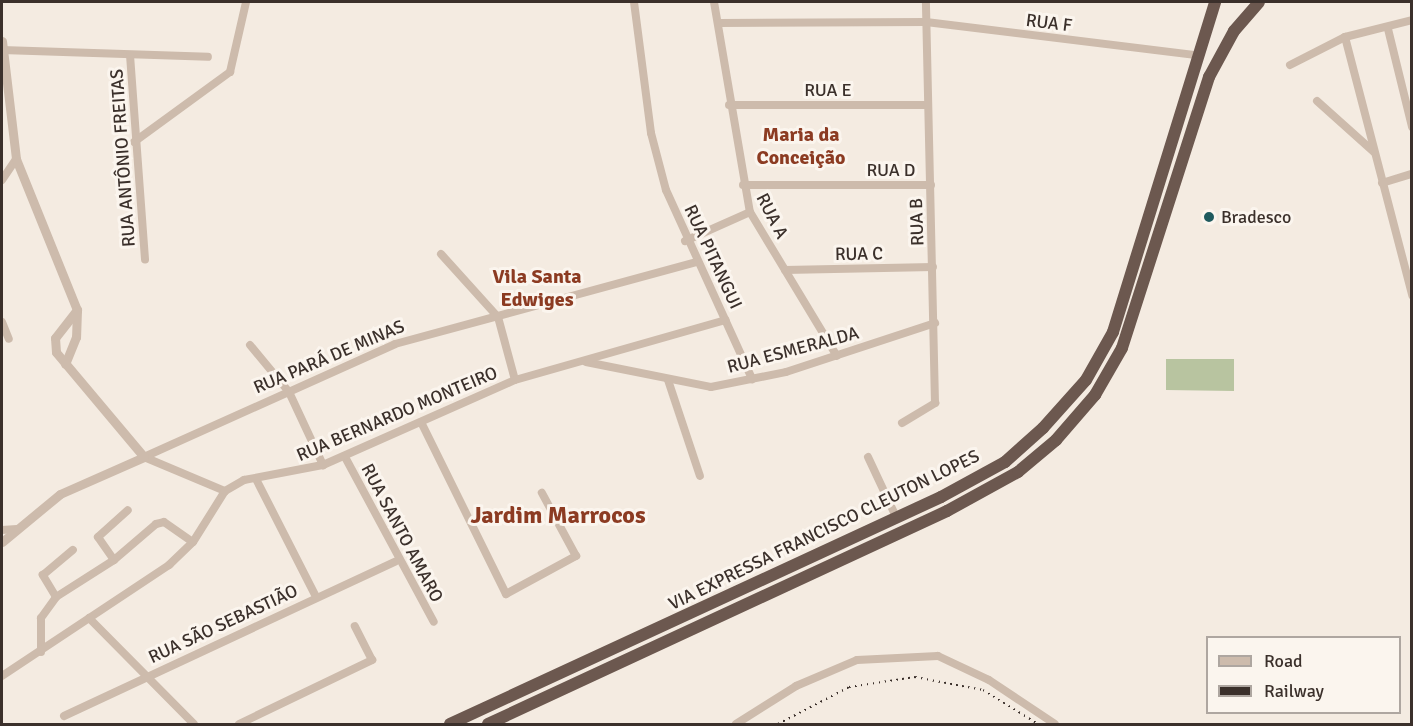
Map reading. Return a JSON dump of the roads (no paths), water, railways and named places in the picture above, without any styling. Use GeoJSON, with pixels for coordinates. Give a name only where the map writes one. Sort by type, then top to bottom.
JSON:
{"type":"FeatureCollection","features":[{"type":"Feature","properties":{"kind":"highway","name":"VIA EXPRESSA FRANCISCO CLEUTON LOPES"},"geometry":{"type":"LineString","coordinates":[[450,724],[897,519],[1005,462],[1086,380],[1130,287],[1196,55],[1215,2]]}},
{"type":"Feature","properties":{"kind":"highway","name":"VIA EXPRESSA FRANCISCO CLEUTON LOPES"},"geometry":{"type":"LineString","coordinates":[[488,724],[947,511],[1017,472],[1056,440],[1095,395],[1122,348],[1209,77],[1234,31],[1259,2]]}},
{"type":"Feature","properties":{"kind":"street"},"geometry":{"type":"LineString","coordinates":[[135,142],[230,72],[246,2]]}},
{"type":"Feature","properties":{"kind":"street","name":"RUA PITANGUI"},"geometry":{"type":"LineString","coordinates":[[634,2],[651,133],[685,241],[726,320],[752,379]]}},
{"type":"Feature","properties":{"kind":"street","name":"RUA A"},"geometry":{"type":"LineString","coordinates":[[714,2],[719,23],[729,105],[750,212],[837,356]]}},
{"type":"Feature","properties":{"kind":"street","name":"RUA B"},"geometry":{"type":"LineString","coordinates":[[902,423],[935,403],[935,322],[927,105],[926,2]]}},
{"type":"Feature","properties":{"kind":"street"},"geometry":{"type":"LineString","coordinates":[[1290,65],[1345,38],[1388,29],[1412,21]]}},
{"type":"Feature","properties":{"kind":"street","name":"RUA F"},"geometry":{"type":"LineString","coordinates":[[719,23],[926,22],[1196,55]]}},
{"type":"Feature","properties":{"kind":"street"},"geometry":{"type":"LineString","coordinates":[[1388,29],[1412,127]]}},
{"type":"Feature","properties":{"kind":"street"},"geometry":{"type":"LineString","coordinates":[[1345,38],[1412,296]]}},
{"type":"Feature","properties":{"kind":"street"},"geometry":{"type":"LineString","coordinates":[[65,364],[76,337],[77,310],[16,159],[2,51],[208,57]]}},
{"type":"Feature","properties":{"kind":"street","name":"RUA ANTÔNIO FREITAS"},"geometry":{"type":"LineString","coordinates":[[130,55],[145,259]]}},
{"type":"Feature","properties":{"kind":"street"},"geometry":{"type":"LineString","coordinates":[[1317,101],[1374,152]]}},
{"type":"Feature","properties":{"kind":"street","name":"RUA E"},"geometry":{"type":"LineString","coordinates":[[729,105],[927,105]]}},
{"type":"Feature","properties":{"kind":"street"},"geometry":{"type":"LineString","coordinates":[[2,180],[16,159]]}},
{"type":"Feature","properties":{"kind":"street"},"geometry":{"type":"LineString","coordinates":[[1382,183],[1412,174]]}},
{"type":"Feature","properties":{"kind":"street","name":"RUA D"},"geometry":{"type":"LineString","coordinates":[[743,185],[931,185]]}},
{"type":"Feature","properties":{"kind":"street"},"geometry":{"type":"LineString","coordinates":[[685,241],[750,212]]}},
{"type":"Feature","properties":{"kind":"street"},"geometry":{"type":"LineString","coordinates":[[441,254],[498,316],[515,380]]}},
{"type":"Feature","properties":{"kind":"street","name":"RUA PARÁ DE MINAS"},"geometry":{"type":"LineString","coordinates":[[2,542],[60,494],[395,344],[455,324],[498,316],[696,262]]}},
{"type":"Feature","properties":{"kind":"street","name":"RUA C"},"geometry":{"type":"LineString","coordinates":[[785,270],[933,267]]}},
{"type":"Feature","properties":{"kind":"street"},"geometry":{"type":"LineString","coordinates":[[2,675],[41,652],[89,618],[139,589],[193,542],[225,491],[144,457],[65,364],[55,338],[77,310]]}},
{"type":"Feature","properties":{"kind":"street","name":"RUA BERNARDO MONTEIRO"},"geometry":{"type":"LineString","coordinates":[[225,491],[256,479],[323,465],[345,457],[515,380],[585,362],[726,320]]}},
{"type":"Feature","properties":{"kind":"street"},"geometry":{"type":"LineString","coordinates":[[2,322],[9,339]]}},
{"type":"Feature","properties":{"kind":"street","name":"RUA ESMERALDA"},"geometry":{"type":"LineString","coordinates":[[585,362],[711,387],[752,379],[837,356],[935,322]]}},
{"type":"Feature","properties":{"kind":"street"},"geometry":{"type":"LineString","coordinates":[[250,345],[290,392],[323,465]]}},
{"type":"Feature","properties":{"kind":"street"},"geometry":{"type":"LineString","coordinates":[[668,380],[700,476]]}},
{"type":"Feature","properties":{"kind":"street"},"geometry":{"type":"LineString","coordinates":[[421,422],[506,594],[555,571],[576,556],[542,493]]}},
{"type":"Feature","properties":{"kind":"street","name":"RUA SANTO AMARO"},"geometry":{"type":"LineString","coordinates":[[345,457],[396,561],[434,622]]}},
{"type":"Feature","properties":{"kind":"street"},"geometry":{"type":"LineString","coordinates":[[868,457],[897,519]]}},
{"type":"Feature","properties":{"kind":"street"},"geometry":{"type":"LineString","coordinates":[[256,479],[316,597]]}},
{"type":"Feature","properties":{"kind":"street"},"geometry":{"type":"LineString","coordinates":[[114,560],[98,537],[128,510]]}},
{"type":"Feature","properties":{"kind":"street"},"geometry":{"type":"LineString","coordinates":[[41,652],[41,618],[56,597],[114,560],[164,522],[193,542]]}},
{"type":"Feature","properties":{"kind":"street"},"geometry":{"type":"LineString","coordinates":[[2,530],[17,529]]}},
{"type":"Feature","properties":{"kind":"street"},"geometry":{"type":"LineString","coordinates":[[56,597],[43,575],[73,550]]}},
{"type":"Feature","properties":{"kind":"street","name":"RUA SÃO SEBASTIÃO"},"geometry":{"type":"LineString","coordinates":[[64,716],[396,561]]}},
{"type":"Feature","properties":{"kind":"street"},"geometry":{"type":"LineString","coordinates":[[89,618],[150,674],[194,724]]}},
{"type":"Feature","properties":{"kind":"street"},"geometry":{"type":"LineString","coordinates":[[239,724],[372,660],[355,626]]}},
{"type":"Feature","properties":{"kind":"street"},"geometry":{"type":"LineString","coordinates":[[736,724],[796,686],[857,660],[939,656],[989,680],[1055,724]]}},
{"type":"Feature","properties":{"kind":"railway"},"geometry":{"type":"LineString","coordinates":[[778,724],[849,687],[915,677],[983,690],[1038,724]]}},
{"type":"Feature","properties":{"kind":"place","name":"Bradesco"},"geometry":{"type":"Point","coordinates":[1209,217]}},
{"type":"Feature","properties":{"kind":"district","name":"Maria da Conceição"},"geometry":{"type":"Point","coordinates":[801,146]}},
{"type":"Feature","properties":{"kind":"district","name":"Vila Santa Edwiges"},"geometry":{"type":"Point","coordinates":[537,288]}},
{"type":"Feature","properties":{"kind":"district","name":"Jardim Marrocos"},"geometry":{"type":"Point","coordinates":[558,516]}}]}
